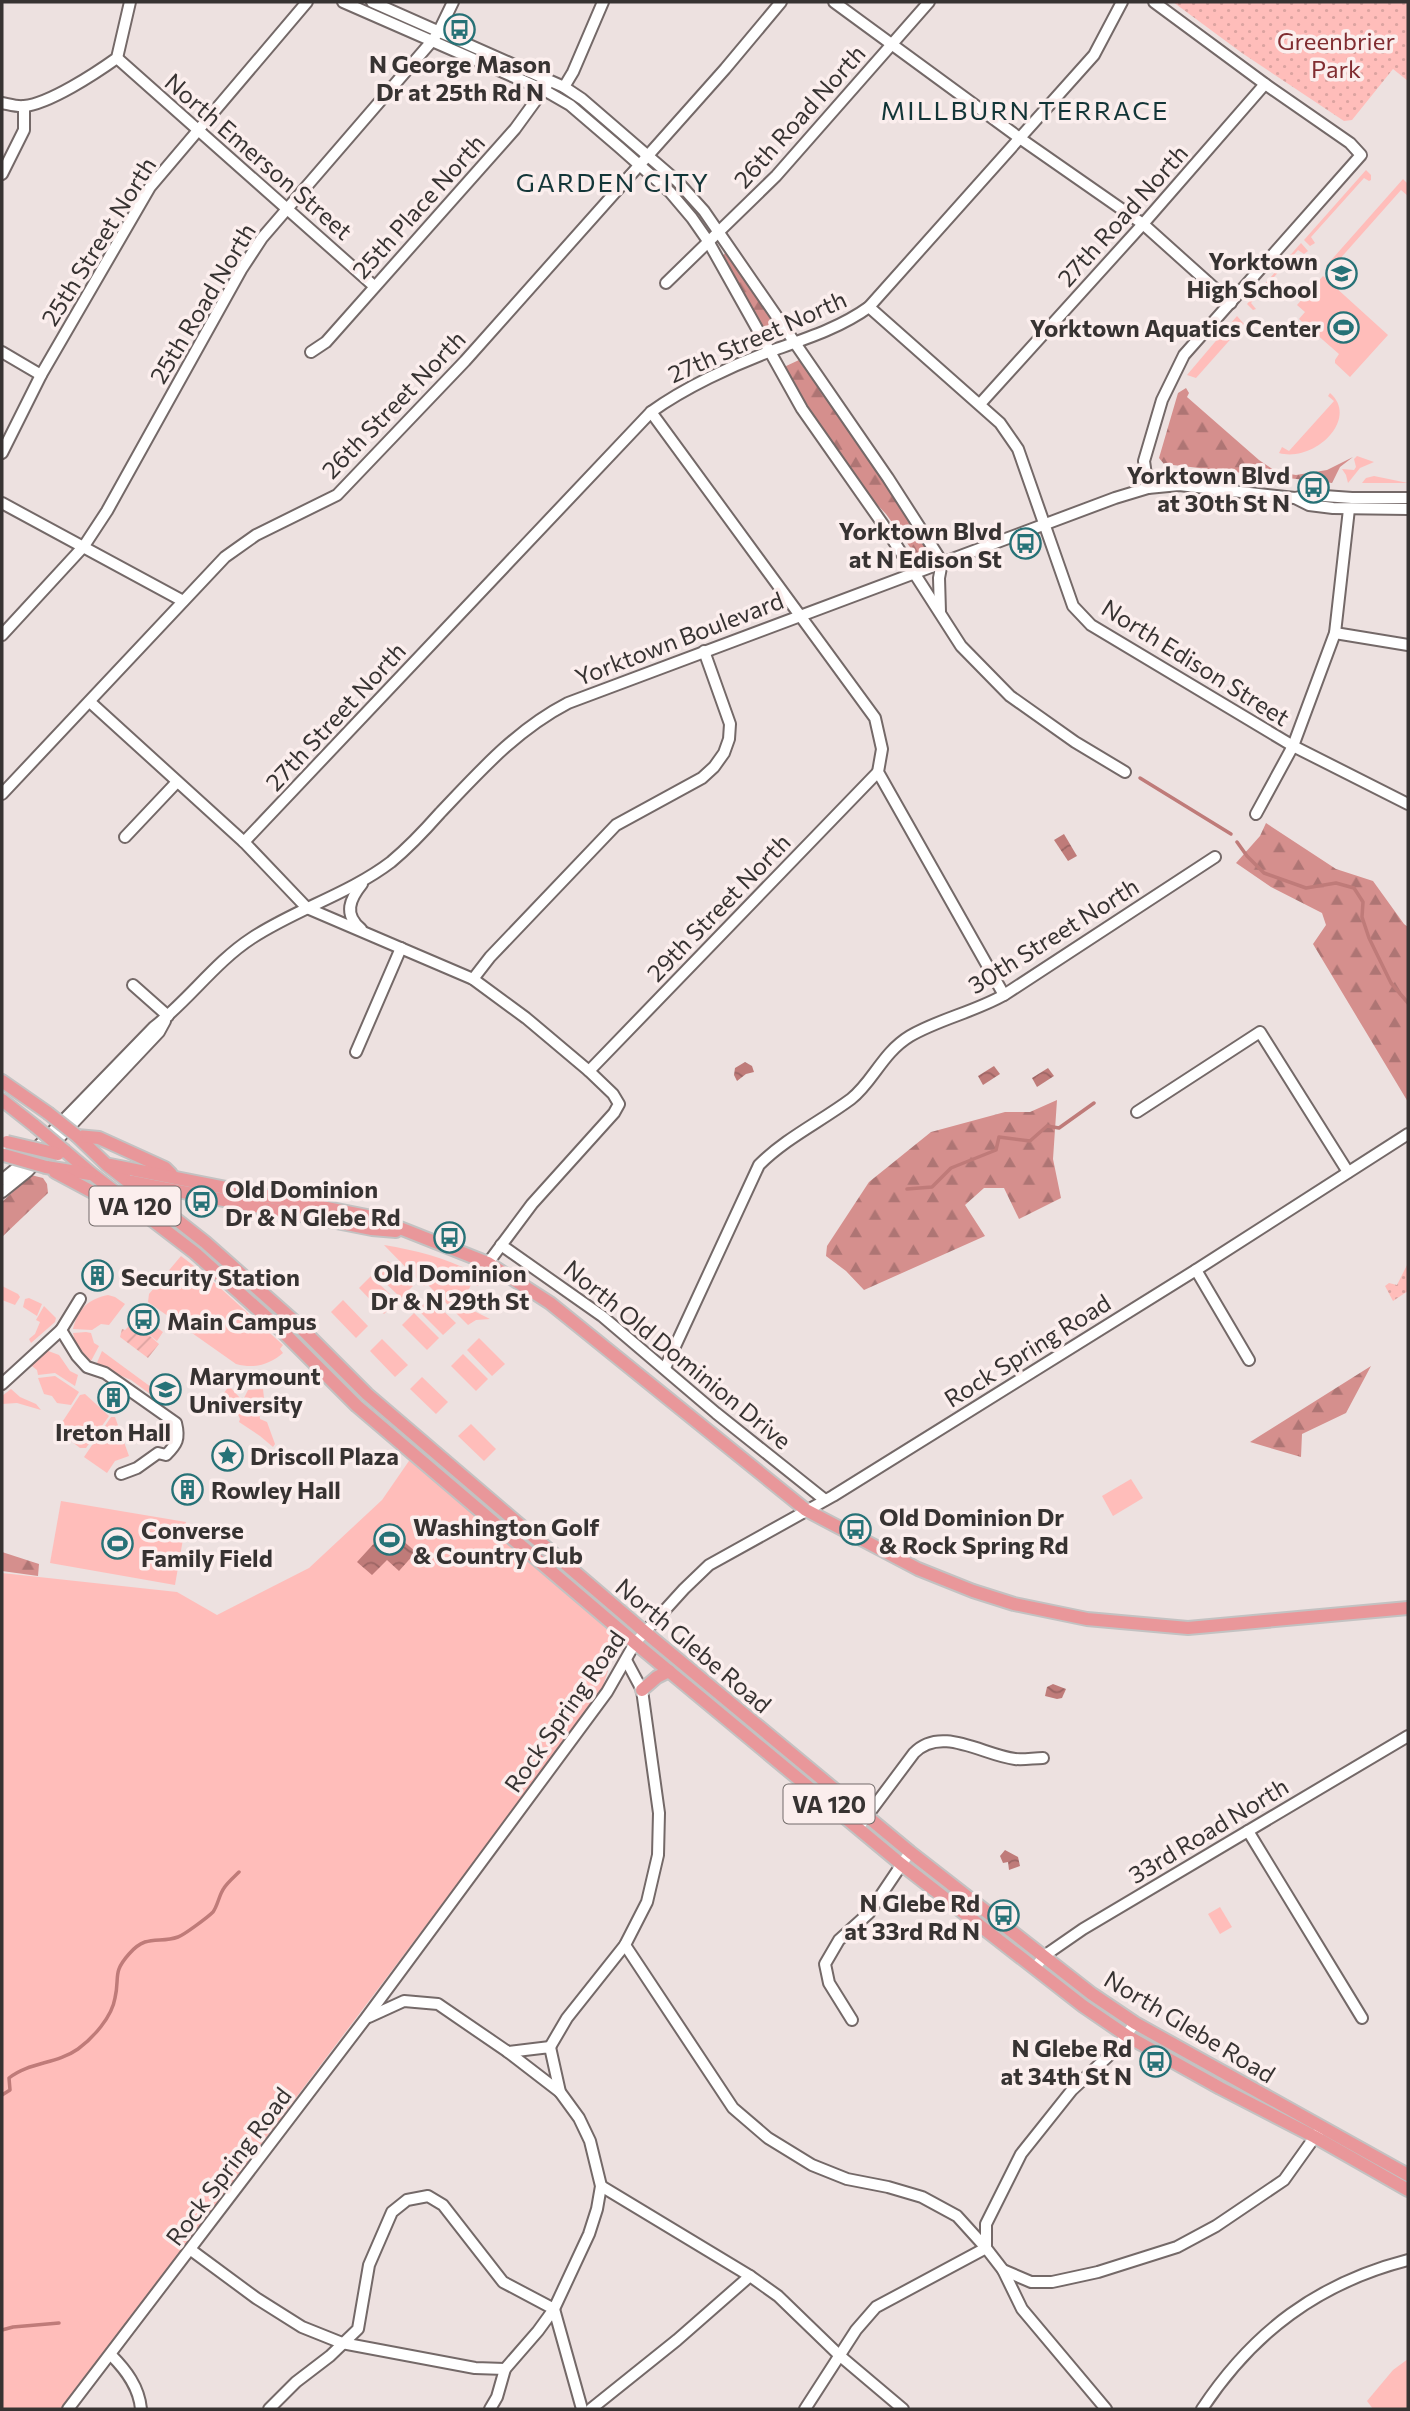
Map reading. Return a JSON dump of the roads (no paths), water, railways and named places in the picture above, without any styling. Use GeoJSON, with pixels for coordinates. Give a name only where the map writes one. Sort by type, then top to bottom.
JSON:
{"type":"FeatureCollection","features":[{"type":"Feature","properties":{"kind":"main road","name":"North Glebe Road"},"geometry":{"type":"LineString","coordinates":[[2,1080],[77,1136],[107,1165],[205,1242],[293,1320],[367,1394],[645,1632],[911,1852],[1092,1994],[1135,2023],[1319,2132],[1408,2190]]}},
{"type":"Feature","properties":{"kind":"main road","name":"North Glebe Road"},"geometry":{"type":"LineString","coordinates":[[2,1100],[65,1154],[160,1225],[282,1331],[357,1406],[635,1643],[901,1864],[1083,2006],[1127,2036],[1220,2088],[1408,2175]]}},
{"type":"Feature","properties":{"kind":"main road"},"geometry":{"type":"LineString","coordinates":[[77,1136],[99,1138],[165,1168],[177,1178]]}},
{"type":"Feature","properties":{"kind":"main road"},"geometry":{"type":"LineString","coordinates":[[4,1148],[65,1154],[107,1165],[351,1211],[488,1263],[550,1303],[806,1510],[937,1578],[1014,1604],[1094,1620],[1190,1628],[1408,1608]]}},
{"type":"Feature","properties":{"kind":"main road"},"geometry":{"type":"LineString","coordinates":[[4,1148],[46,1167],[139,1217],[160,1225]]}},
{"type":"Feature","properties":{"kind":"main road"},"geometry":{"type":"LineString","coordinates":[[46,1167],[372,1229],[405,1231]]}},
{"type":"Feature","properties":{"kind":"main road"},"geometry":{"type":"LineString","coordinates":[[642,1690],[669,1671]]}},
{"type":"Feature","properties":{"kind":"street"},"geometry":{"type":"LineString","coordinates":[[2,103],[24,106],[56,95],[90,78],[117,58],[130,2]]}},
{"type":"Feature","properties":{"kind":"street","name":"25th Street North"},"geometry":{"type":"LineString","coordinates":[[2,453],[41,375],[150,187],[307,2]]}},
{"type":"Feature","properties":{"kind":"street"},"geometry":{"type":"LineString","coordinates":[[343,2],[435,36],[547,85],[564,87],[677,181],[718,231],[888,478],[942,562],[939,578],[940,612]]}},
{"type":"Feature","properties":{"kind":"street"},"geometry":{"type":"LineString","coordinates":[[372,2],[435,36]]}},
{"type":"Feature","properties":{"kind":"street","name":"25th Road North"},"geometry":{"type":"LineString","coordinates":[[2,635],[84,546],[107,511],[241,270],[262,238],[435,36],[453,2]]}},
{"type":"Feature","properties":{"kind":"street"},"geometry":{"type":"LineString","coordinates":[[564,87],[603,2]]}},
{"type":"Feature","properties":{"kind":"street","name":"26th Street North"},"geometry":{"type":"LineString","coordinates":[[2,794],[225,556],[256,535],[337,495],[465,360],[725,69],[781,2]]}},
{"type":"Feature","properties":{"kind":"street"},"geometry":{"type":"LineString","coordinates":[[834,2],[1021,139],[1143,224],[1231,303]]}},
{"type":"Feature","properties":{"kind":"street","name":"26th Road North"},"geometry":{"type":"LineString","coordinates":[[666,283],[776,177],[929,2]]}},
{"type":"Feature","properties":{"kind":"street","name":"27th Street North"},"geometry":{"type":"LineString","coordinates":[[244,842],[651,412],[672,397],[769,352],[849,321],[869,307],[1094,55],[1122,2]]}},
{"type":"Feature","properties":{"kind":"street"},"geometry":{"type":"LineString","coordinates":[[1148,488],[1144,461],[1162,400],[1184,355],[1361,155],[1350,143],[1154,2]]}},
{"type":"Feature","properties":{"kind":"street","name":"North Emerson Street"},"geometry":{"type":"LineString","coordinates":[[117,58],[374,286]]}},
{"type":"Feature","properties":{"kind":"street","name":"27th Road North"},"geometry":{"type":"LineString","coordinates":[[980,404],[1265,84]]}},
{"type":"Feature","properties":{"kind":"street"},"geometry":{"type":"LineString","coordinates":[[547,85],[670,192],[708,241],[802,409],[915,573],[961,646],[1010,696],[1075,742],[1125,772]]}},
{"type":"Feature","properties":{"kind":"street","name":"25th Place North"},"geometry":{"type":"LineString","coordinates":[[311,352],[326,342],[514,129],[547,85]]}},
{"type":"Feature","properties":{"kind":"street"},"geometry":{"type":"LineString","coordinates":[[2,174],[24,130],[24,106]]}},
{"type":"Feature","properties":{"kind":"street","name":"North Edison Street"},"geometry":{"type":"LineString","coordinates":[[869,307],[1000,423],[1018,449],[1073,606],[1091,625],[1293,746],[1408,804]]}},
{"type":"Feature","properties":{"kind":"street"},"geometry":{"type":"LineString","coordinates":[[2,352],[41,375]]}},
{"type":"Feature","properties":{"kind":"street"},"geometry":{"type":"LineString","coordinates":[[651,412],[855,687],[875,718],[882,748],[878,772],[1004,995]]}},
{"type":"Feature","properties":{"kind":"street","name":"Yorktown Boulevard"},"geometry":{"type":"LineString","coordinates":[[2,1180],[18,1167],[154,1027],[242,945],[264,930],[366,879],[405,850],[501,749],[534,722],[585,696],[1044,524],[1148,488],[1179,485],[1295,498],[1310,495],[1408,498]]}},
{"type":"Feature","properties":{"kind":"street","name":"Yorktown Boulevard"},"geometry":{"type":"LineString","coordinates":[[1295,498],[1309,505],[1349,509],[1408,509]]}},
{"type":"Feature","properties":{"kind":"street"},"geometry":{"type":"LineString","coordinates":[[2,503],[183,601]]}},
{"type":"Feature","properties":{"kind":"street"},"geometry":{"type":"LineString","coordinates":[[1256,814],[1293,746],[1335,633],[1349,509]]}},
{"type":"Feature","properties":{"kind":"street"},"geometry":{"type":"LineString","coordinates":[[1335,633],[1408,645]]}},
{"type":"Feature","properties":{"kind":"street"},"geometry":{"type":"LineString","coordinates":[[472,979],[616,825],[702,778],[724,754],[730,724],[704,651]]}},
{"type":"Feature","properties":{"kind":"street"},"geometry":{"type":"LineString","coordinates":[[90,702],[244,842],[307,908],[472,979],[526,1018],[613,1094],[619,1104],[614,1113],[532,1204],[488,1263]]}},
{"type":"Feature","properties":{"kind":"street","name":"29th Street North"},"geometry":{"type":"LineString","coordinates":[[589,1071],[878,772]]}},
{"type":"Feature","properties":{"kind":"street"},"geometry":{"type":"LineString","coordinates":[[125,837],[176,783]]}},
{"type":"Feature","properties":{"kind":"street","name":"30th Street North"},"geometry":{"type":"LineString","coordinates":[[665,1368],[759,1165],[773,1150],[853,1097],[891,1050],[911,1036],[986,1006],[1215,858]]}},
{"type":"Feature","properties":{"kind":"street"},"geometry":{"type":"LineString","coordinates":[[366,879],[353,895],[349,907],[354,924],[366,933]]}},
{"type":"Feature","properties":{"kind":"street"},"geometry":{"type":"LineString","coordinates":[[356,1052],[401,948]]}},
{"type":"Feature","properties":{"kind":"street"},"geometry":{"type":"LineString","coordinates":[[133,985],[168,1016]]}},
{"type":"Feature","properties":{"kind":"street","name":"Yorktown Boulevard"},"geometry":{"type":"LineString","coordinates":[[2,1192],[27,1171],[159,1032],[168,1016]]}},
{"type":"Feature","properties":{"kind":"street"},"geometry":{"type":"LineString","coordinates":[[1137,1112],[1260,1032],[1348,1172]]}},
{"type":"Feature","properties":{"kind":"street","name":"Rock Spring Road"},"geometry":{"type":"LineString","coordinates":[[68,2409],[388,1990],[607,1692],[635,1643],[709,1565],[825,1500],[1196,1270],[1408,1134]]}},
{"type":"Feature","properties":{"kind":"street","name":"North Old Dominion Drive"},"geometry":{"type":"LineString","coordinates":[[501,1245],[602,1316],[825,1500]]}},
{"type":"Feature","properties":{"kind":"street"},"geometry":{"type":"LineString","coordinates":[[1196,1270],[1249,1360]]}},
{"type":"Feature","properties":{"kind":"street"},"geometry":{"type":"LineString","coordinates":[[2,1384],[61,1329],[80,1299]]}},
{"type":"Feature","properties":{"kind":"street"},"geometry":{"type":"LineString","coordinates":[[61,1329],[87,1367],[105,1373],[176,1423],[178,1443],[166,1455],[158,1453],[137,1468],[121,1474]]}},
{"type":"Feature","properties":{"kind":"street"},"geometry":{"type":"LineString","coordinates":[[560,2092],[550,2047],[567,2018],[625,1945],[647,1902],[658,1856],[659,1812],[642,1690],[626,1660]]}},
{"type":"Feature","properties":{"kind":"street","name":"33rd Road North"},"geometry":{"type":"LineString","coordinates":[[1035,1968],[1044,1956],[1083,1928],[1408,1736]]}},
{"type":"Feature","properties":{"kind":"street"},"geometry":{"type":"LineString","coordinates":[[858,1828],[914,1753],[920,1747],[933,1742],[947,1741],[1016,1759],[1043,1758]]}},
{"type":"Feature","properties":{"kind":"street"},"geometry":{"type":"LineString","coordinates":[[1248,1831],[1362,2018]]}},
{"type":"Feature","properties":{"kind":"street"},"geometry":{"type":"LineString","coordinates":[[852,2020],[829,1983],[825,1964],[838,1940],[869,1913],[911,1852]]}},
{"type":"Feature","properties":{"kind":"street"},"geometry":{"type":"LineString","coordinates":[[625,1945],[733,2108],[768,2138],[812,2165],[847,2179],[922,2197],[957,2216],[1003,2270],[1029,2318],[1106,2409]]}},
{"type":"Feature","properties":{"kind":"street"},"geometry":{"type":"LineString","coordinates":[[388,1990],[404,2001]]}},
{"type":"Feature","properties":{"kind":"street"},"geometry":{"type":"LineString","coordinates":[[366,2018],[404,2001],[438,2004],[560,2092],[579,2118],[590,2141],[601,2186],[589,2234],[554,2309],[505,2369],[497,2397],[489,2409]]}},
{"type":"Feature","properties":{"kind":"street"},"geometry":{"type":"LineString","coordinates":[[986,2248],[986,2224],[1021,2154],[1072,2090],[1127,2036],[1135,2023]]}},
{"type":"Feature","properties":{"kind":"street"},"geometry":{"type":"LineString","coordinates":[[508,2052],[550,2047]]}},
{"type":"Feature","properties":{"kind":"street"},"geometry":{"type":"LineString","coordinates":[[1003,2270],[1031,2282],[1052,2282],[1098,2272],[1177,2247],[1216,2226],[1284,2180],[1319,2132]]}},
{"type":"Feature","properties":{"kind":"street"},"geometry":{"type":"LineString","coordinates":[[601,2186],[750,2276],[778,2296],[839,2355],[903,2409]]}},
{"type":"Feature","properties":{"kind":"street"},"geometry":{"type":"LineString","coordinates":[[269,2409],[358,2329],[369,2265],[393,2211],[407,2200],[428,2196],[443,2205],[503,2281],[554,2309],[582,2409]]}},
{"type":"Feature","properties":{"kind":"street"},"geometry":{"type":"LineString","coordinates":[[805,2409],[839,2355],[876,2307],[986,2248]]}},
{"type":"Feature","properties":{"kind":"street"},"geometry":{"type":"LineString","coordinates":[[191,2250],[256,2298],[302,2327],[342,2343],[475,2368],[505,2369]]}},
{"type":"Feature","properties":{"kind":"street"},"geometry":{"type":"LineString","coordinates":[[1202,2409],[1221,2381],[1253,2344],[1293,2312],[1338,2284],[1408,2260]]}},
{"type":"Feature","properties":{"kind":"street"},"geometry":{"type":"LineString","coordinates":[[591,2409],[677,2340],[750,2276]]}},
{"type":"Feature","properties":{"kind":"street"},"geometry":{"type":"LineString","coordinates":[[111,2355],[126,2371],[138,2391],[141,2409]]}},
{"type":"Feature","properties":{"kind":"water"},"geometry":{"type":"Polygon","coordinates":[[[1064,834],[1077,856],[1068,861],[1054,840],[1064,834]]]}},
{"type":"Feature","properties":{"kind":"water"},"geometry":{"type":"Polygon","coordinates":[[[745,1062],[752,1066],[754,1072],[737,1081],[735,1068],[745,1062]]]}},
{"type":"Feature","properties":{"kind":"water"},"geometry":{"type":"Polygon","coordinates":[[[994,1066],[1000,1074],[983,1085],[978,1076],[994,1066]]]}},
{"type":"Feature","properties":{"kind":"water"},"geometry":{"type":"Polygon","coordinates":[[[1048,1068],[1054,1076],[1037,1087],[1032,1078],[1048,1068]]]}},
{"type":"Feature","properties":{"kind":"water","name":"Washington Golf & Country Club"},"geometry":{"type":"Polygon","coordinates":[[[388,1528],[416,1552],[399,1571],[387,1560],[372,1575],[357,1562],[388,1528]]]}},
{"type":"Feature","properties":{"kind":"water"},"geometry":{"type":"Polygon","coordinates":[[[1053,1684],[1066,1689],[1062,1698],[1045,1696],[1047,1687],[1053,1684]]]}},
{"type":"Feature","properties":{"kind":"water"},"geometry":{"type":"Polygon","coordinates":[[[1005,1850],[1018,1857],[1020,1866],[1009,1870],[1008,1862],[1003,1863],[1000,1856],[1005,1850]]]}},
{"type":"Feature","properties":{"kind":"waterway"},"geometry":{"type":"LineString","coordinates":[[1140,778],[1231,834]]}},
{"type":"Feature","properties":{"kind":"waterway"},"geometry":{"type":"LineString","coordinates":[[1237,842],[1264,873],[1306,888],[1336,883],[1354,888],[1363,902],[1362,917],[1369,938],[1391,983],[1408,1003]]}},
{"type":"Feature","properties":{"kind":"waterway"},"geometry":{"type":"LineString","coordinates":[[907,1189],[932,1187],[951,1168],[996,1150],[999,1137],[1030,1141],[1047,1126],[1059,1128],[1094,1103]]}},
{"type":"Feature","properties":{"kind":"waterway"},"geometry":{"type":"LineString","coordinates":[[2,2095],[10,2090],[9,2078],[25,2069],[70,2054],[90,2039],[110,2012],[115,1998],[118,1971],[129,1954],[142,1943],[178,1937],[201,1922],[213,1912],[224,1888],[239,1872]]}},
{"type":"Feature","properties":{"kind":"waterway"},"geometry":{"type":"LineString","coordinates":[[2,2330],[59,2323]]}},
{"type":"Feature","properties":{"kind":"place","name":"N George Mason Dr at 25th Rd N"},"geometry":{"type":"Point","coordinates":[460,29]}},
{"type":"Feature","properties":{"kind":"place","name":"Yorktown High School"},"geometry":{"type":"Point","coordinates":[1341,274]}},
{"type":"Feature","properties":{"kind":"place","name":"Yorktown Aquatics Center"},"geometry":{"type":"Point","coordinates":[1344,327]}},
{"type":"Feature","properties":{"kind":"place","name":"Yorktown Blvd at 30th St N"},"geometry":{"type":"Point","coordinates":[1313,488]}},
{"type":"Feature","properties":{"kind":"place","name":"Yorktown Blvd at N Edison St"},"geometry":{"type":"Point","coordinates":[1025,544]}},
{"type":"Feature","properties":{"kind":"place","name":"Old Dominion Dr & N Glebe Rd"},"geometry":{"type":"Point","coordinates":[202,1202]}},
{"type":"Feature","properties":{"kind":"place","name":"Old Dominion Dr & N 29th St"},"geometry":{"type":"Point","coordinates":[450,1238]}},
{"type":"Feature","properties":{"kind":"place","name":"Security Station"},"geometry":{"type":"Point","coordinates":[98,1276]}},
{"type":"Feature","properties":{"kind":"place","name":"Main Campus"},"geometry":{"type":"Point","coordinates":[144,1320]}},
{"type":"Feature","properties":{"kind":"place","name":"Marymount University"},"geometry":{"type":"Point","coordinates":[166,1389]}},
{"type":"Feature","properties":{"kind":"place","name":"Ireton Hall"},"geometry":{"type":"Point","coordinates":[113,1397]}},
{"type":"Feature","properties":{"kind":"place","name":"Driscoll Plaza"},"geometry":{"type":"Point","coordinates":[227,1455]}},
{"type":"Feature","properties":{"kind":"place","name":"Rowley Hall"},"geometry":{"type":"Point","coordinates":[188,1489]}},
{"type":"Feature","properties":{"kind":"place","name":"Old Dominion Dr & Rock Spring Rd"},"geometry":{"type":"Point","coordinates":[856,1530]}},
{"type":"Feature","properties":{"kind":"place","name":"Washington Golf & Country Club"},"geometry":{"type":"Point","coordinates":[390,1540]}},
{"type":"Feature","properties":{"kind":"place","name":"Converse Family Field"},"geometry":{"type":"Point","coordinates":[118,1543]}},
{"type":"Feature","properties":{"kind":"place","name":"N Glebe Rd at 33rd Rd N"},"geometry":{"type":"Point","coordinates":[1003,1916]}},
{"type":"Feature","properties":{"kind":"place","name":"N Glebe Rd at 34th St N"},"geometry":{"type":"Point","coordinates":[1155,2061]}},
{"type":"Feature","properties":{"kind":"district","name":"MILLBURN TERRACE"},"geometry":{"type":"Point","coordinates":[1025,109]}},
{"type":"Feature","properties":{"kind":"district","name":"GARDEN CITY"},"geometry":{"type":"Point","coordinates":[613,181]}},
{"type":"Feature","properties":{"kind":"park label","name":"Greenbrier Park"},"geometry":{"type":"Point","coordinates":[1336,54]}}]}
